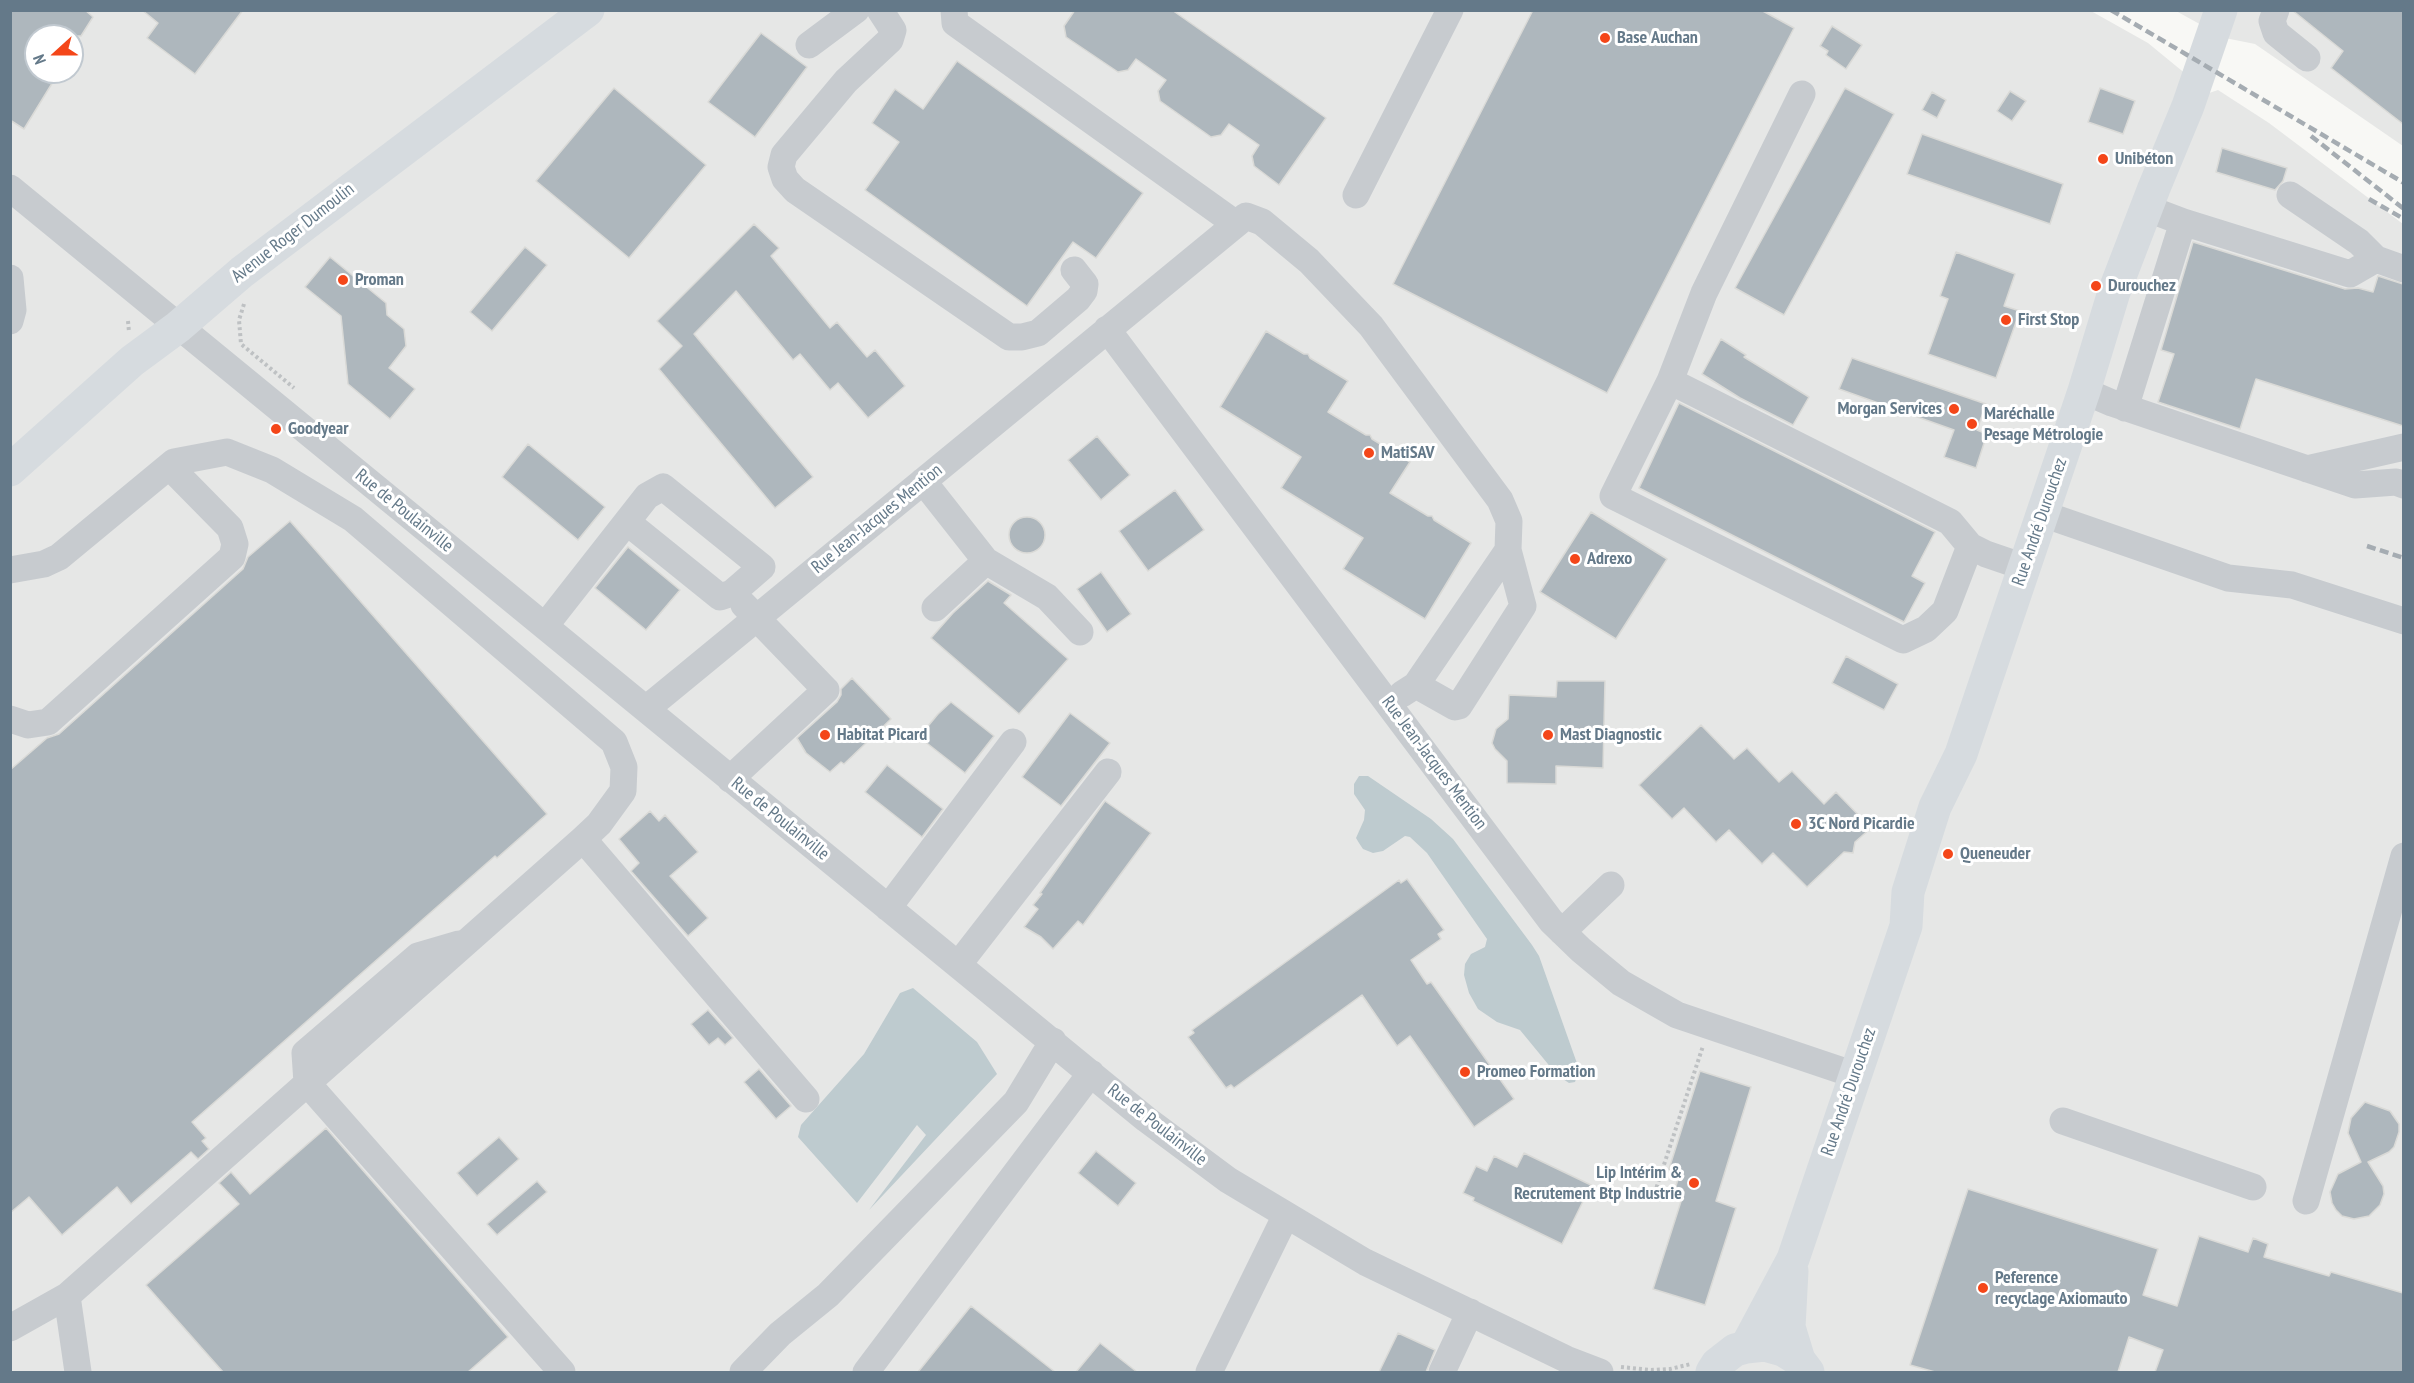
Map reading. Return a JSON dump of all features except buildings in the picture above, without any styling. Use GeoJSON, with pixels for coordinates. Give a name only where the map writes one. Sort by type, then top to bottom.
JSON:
{"type":"FeatureCollection","features":[{"type":"Feature","properties":{"kind":"main road","name":"Avenue Roger Dumoulin"},"geometry":{"type":"LineString","coordinates":[[10,470],[132,361],[178,327],[303,223],[588,10]]}},
{"type":"Feature","properties":{"kind":"main road","name":"Rue André Durouchez"},"geometry":{"type":"LineString","coordinates":[[2150,198],[2164,117],[2203,10]]}},
{"type":"Feature","properties":{"kind":"main road","name":"Rue André Durouchez"},"geometry":{"type":"LineString","coordinates":[[1746,1347],[1793,1259],[1906,926],[1925,899],[1953,814],[1961,754],[2084,391],[2114,292],[2188,106],[2221,10]]}},
{"type":"Feature","properties":{"kind":"main road","name":"Rue André Durouchez"},"geometry":{"type":"LineString","coordinates":[[1793,1259],[1789,1327],[1803,1366]]}},
{"type":"Feature","properties":{"kind":"main road"},"geometry":{"type":"LineString","coordinates":[[1708,1370],[1735,1350],[1765,1345],[1783,1350],[1803,1366]]}},
{"type":"Feature","properties":{"kind":"street"},"geometry":{"type":"LineString","coordinates":[[809,45],[856,10]]}},
{"type":"Feature","properties":{"kind":"street"},"geometry":{"type":"LineString","coordinates":[[880,10],[893,30],[890,40],[846,81],[784,155],[781,167],[785,179],[795,190],[1009,337],[1038,333],[1078,299],[1084,291],[1085,284],[1074,270]]}},
{"type":"Feature","properties":{"kind":"street"},"geometry":{"type":"LineString","coordinates":[[954,10],[954,23],[1241,220],[1262,222],[1309,261],[1371,326],[1500,500],[1509,521],[1508,550],[1524,606],[1459,706],[1455,707],[1416,685]]}},
{"type":"Feature","properties":{"kind":"street"},"geometry":{"type":"LineString","coordinates":[[1356,195],[1450,10]]}},
{"type":"Feature","properties":{"kind":"street"},"geometry":{"type":"LineString","coordinates":[[2276,10],[2272,21],[2276,33],[2307,58]]}},
{"type":"Feature","properties":{"kind":"street"},"geometry":{"type":"LineString","coordinates":[[1802,94],[1704,293],[1670,381],[1613,496],[1903,640],[1926,629],[1945,611],[1970,546]]}},
{"type":"Feature","properties":{"kind":"street","name":"Rue de Poulainville"},"geometry":{"type":"LineString","coordinates":[[10,188],[1146,1119],[1228,1180],[1365,1262],[1566,1359],[1608,1369]]}},
{"type":"Feature","properties":{"kind":"street"},"geometry":{"type":"LineString","coordinates":[[2290,195],[2359,242],[2376,259],[2403,269]]}},
{"type":"Feature","properties":{"kind":"street"},"geometry":{"type":"LineString","coordinates":[[2150,198],[2183,222],[2350,274],[2376,259]]}},
{"type":"Feature","properties":{"kind":"street","name":"Rue Jean-Jacques Mention"},"geometry":{"type":"LineString","coordinates":[[646,709],[1241,220]]}},
{"type":"Feature","properties":{"kind":"street"},"geometry":{"type":"LineString","coordinates":[[2125,408],[2183,222]]}},
{"type":"Feature","properties":{"kind":"street"},"geometry":{"type":"LineString","coordinates":[[10,278],[13,310],[10,321]]}},
{"type":"Feature","properties":{"kind":"street","name":"Rue Jean-Jacques Mention"},"geometry":{"type":"LineString","coordinates":[[1107,329],[1551,921],[1562,932],[1621,983],[1677,1015],[1855,1075]]}},
{"type":"Feature","properties":{"kind":"street"},"geometry":{"type":"LineString","coordinates":[[1670,381],[1950,522],[1970,546],[2024,567]]}},
{"type":"Feature","properties":{"kind":"street"},"geometry":{"type":"LineString","coordinates":[[2084,391],[2125,408],[2355,486],[2396,482],[2403,485]]}},
{"type":"Feature","properties":{"kind":"street"},"geometry":{"type":"LineString","coordinates":[[2306,469],[2403,447]]}},
{"type":"Feature","properties":{"kind":"street"},"geometry":{"type":"LineString","coordinates":[[10,570],[44,564],[60,557],[174,462],[227,452],[272,470],[353,519],[614,742],[624,767],[622,791],[599,824],[583,839],[67,1296],[10,1328]]}},
{"type":"Feature","properties":{"kind":"street"},"geometry":{"type":"LineString","coordinates":[[10,719],[28,725],[48,722],[232,557],[235,544],[230,528],[169,466]]}},
{"type":"Feature","properties":{"kind":"street"},"geometry":{"type":"LineString","coordinates":[[923,481],[986,561],[1047,597],[1080,632]]}},
{"type":"Feature","properties":{"kind":"street"},"geometry":{"type":"LineString","coordinates":[[545,626],[647,496],[663,487],[762,567],[732,593],[720,597],[627,522]]}},
{"type":"Feature","properties":{"kind":"street"},"geometry":{"type":"LineString","coordinates":[[2043,514],[2228,578],[2292,585],[2403,621]]}},
{"type":"Feature","properties":{"kind":"street"},"geometry":{"type":"LineString","coordinates":[[1389,702],[1416,685],[1508,550]]}},
{"type":"Feature","properties":{"kind":"street"},"geometry":{"type":"LineString","coordinates":[[935,608],[986,561]]}},
{"type":"Feature","properties":{"kind":"street"},"geometry":{"type":"LineString","coordinates":[[730,778],[826,690],[732,593]]}},
{"type":"Feature","properties":{"kind":"street"},"geometry":{"type":"LineString","coordinates":[[888,908],[1012,742]]}},
{"type":"Feature","properties":{"kind":"street"},"geometry":{"type":"LineString","coordinates":[[958,965],[1108,772]]}},
{"type":"Feature","properties":{"kind":"street"},"geometry":{"type":"LineString","coordinates":[[583,839],[806,1099]]}},
{"type":"Feature","properties":{"kind":"street"},"geometry":{"type":"LineString","coordinates":[[2306,1201],[2403,856]]}},
{"type":"Feature","properties":{"kind":"street"},"geometry":{"type":"LineString","coordinates":[[1562,932],[1611,885]]}},
{"type":"Feature","properties":{"kind":"street"},"geometry":{"type":"LineString","coordinates":[[743,1372],[780,1335],[828,1295],[1016,1102],[1053,1041]]}},
{"type":"Feature","properties":{"kind":"street"},"geometry":{"type":"LineString","coordinates":[[866,1372],[1091,1073]]}},
{"type":"Feature","properties":{"kind":"street"},"geometry":{"type":"LineString","coordinates":[[307,1083],[562,1372]]}},
{"type":"Feature","properties":{"kind":"street"},"geometry":{"type":"LineString","coordinates":[[2063,1121],[2253,1187]]}},
{"type":"Feature","properties":{"kind":"street"},"geometry":{"type":"LineString","coordinates":[[1209,1372],[1286,1215]]}},
{"type":"Feature","properties":{"kind":"street"},"geometry":{"type":"LineString","coordinates":[[67,1296],[78,1372]]}},
{"type":"Feature","properties":{"kind":"street"},"geometry":{"type":"LineString","coordinates":[[1442,1372],[1470,1312]]}},
{"type":"Feature","properties":{"kind":"path"},"geometry":{"type":"LineString","coordinates":[[245,300],[239,320],[241,344],[294,389]]}},
{"type":"Feature","properties":{"kind":"path"},"geometry":{"type":"LineString","coordinates":[[1664,1195],[1654,1195],[1710,1026]]}},
{"type":"Feature","properties":{"kind":"path"},"geometry":{"type":"LineString","coordinates":[[1608,1369],[1671,1369],[1698,1362],[1708,1370]]}},
{"type":"Feature","properties":{"kind":"shaded area"},"geometry":{"type":"Polygon","coordinates":[[[10,11],[2091,11],[2148,43],[2209,93],[2218,90],[2269,123],[2403,224],[2403,1372],[11,1372],[10,11]]]}},
{"type":"Feature","properties":{"kind":"shaded area"},"geometry":{"type":"Polygon","coordinates":[[[2176,11],[2403,11],[2403,146],[2255,44],[2225,38],[2176,11]]]}},
{"type":"Feature","properties":{"kind":"shaded area"},"geometry":{"type":"Polygon","coordinates":[[[1359,776],[1368,776],[1431,819],[1453,839],[1532,945],[1539,956],[1579,1069],[1575,1082],[1569,1083],[1557,1075],[1520,1030],[1497,1022],[1478,1009],[1469,993],[1464,975],[1465,964],[1471,954],[1485,947],[1487,939],[1427,853],[1410,837],[1405,836],[1383,851],[1373,853],[1363,849],[1356,838],[1364,820],[1365,810],[1354,794],[1354,784],[1359,776]]]}},
{"type":"Feature","properties":{"kind":"shaded area"},"geometry":{"type":"Polygon","coordinates":[[[913,988],[977,1042],[997,1074],[869,1210],[926,1135],[917,1125],[857,1203],[798,1137],[801,1125],[864,1054],[900,993],[913,988]]]}},
{"type":"Feature","properties":{"kind":"railway"},"geometry":{"type":"LineString","coordinates":[[2111,10],[2404,183]]}},
{"type":"Feature","properties":{"kind":"railway"},"geometry":{"type":"LineString","coordinates":[[2311,136],[2404,209]]}},
{"type":"Feature","properties":{"kind":"railway"},"geometry":{"type":"LineString","coordinates":[[2369,199],[2404,219]]}},
{"type":"Feature","properties":{"kind":"railway"},"geometry":{"type":"LineString","coordinates":[[2367,546],[2404,558]]}},
{"type":"Feature","properties":{"kind":"place","name":"Base Auchan"},"geometry":{"type":"Point","coordinates":[1605,38]}},
{"type":"Feature","properties":{"kind":"place","name":"Unibéton"},"geometry":{"type":"Point","coordinates":[2103,159]}},
{"type":"Feature","properties":{"kind":"place","name":"Proman"},"geometry":{"type":"Point","coordinates":[343,280]}},
{"type":"Feature","properties":{"kind":"place","name":"Durouchez"},"geometry":{"type":"Point","coordinates":[2096,286]}},
{"type":"Feature","properties":{"kind":"place","name":"First Stop"},"geometry":{"type":"Point","coordinates":[2006,320]}},
{"type":"Feature","properties":{"kind":"place","name":"Morgan Services"},"geometry":{"type":"Point","coordinates":[1954,409]}},
{"type":"Feature","properties":{"kind":"place","name":"Maréchalle Pesage Métrologie"},"geometry":{"type":"Point","coordinates":[1972,424]}},
{"type":"Feature","properties":{"kind":"place","name":"Goodyear"},"geometry":{"type":"Point","coordinates":[276,429]}},
{"type":"Feature","properties":{"kind":"place","name":"MatiSAV"},"geometry":{"type":"Point","coordinates":[1369,453]}},
{"type":"Feature","properties":{"kind":"place","name":"Adrexo"},"geometry":{"type":"Point","coordinates":[1575,559]}},
{"type":"Feature","properties":{"kind":"place","name":"Habitat Picard"},"geometry":{"type":"Point","coordinates":[825,735]}},
{"type":"Feature","properties":{"kind":"place","name":"Mast Diagnostic"},"geometry":{"type":"Point","coordinates":[1548,735]}},
{"type":"Feature","properties":{"kind":"place","name":"3C Nord Picardie"},"geometry":{"type":"Point","coordinates":[1796,824]}},
{"type":"Feature","properties":{"kind":"place","name":"Queneuder"},"geometry":{"type":"Point","coordinates":[1948,854]}},
{"type":"Feature","properties":{"kind":"place","name":"Promeo Formation"},"geometry":{"type":"Point","coordinates":[1465,1072]}},
{"type":"Feature","properties":{"kind":"place","name":"Lip Intérim & Recrutement Btp Industrie"},"geometry":{"type":"Point","coordinates":[1694,1183]}},
{"type":"Feature","properties":{"kind":"place","name":"Peference recyclage Axiomauto"},"geometry":{"type":"Point","coordinates":[1983,1288]}}]}
